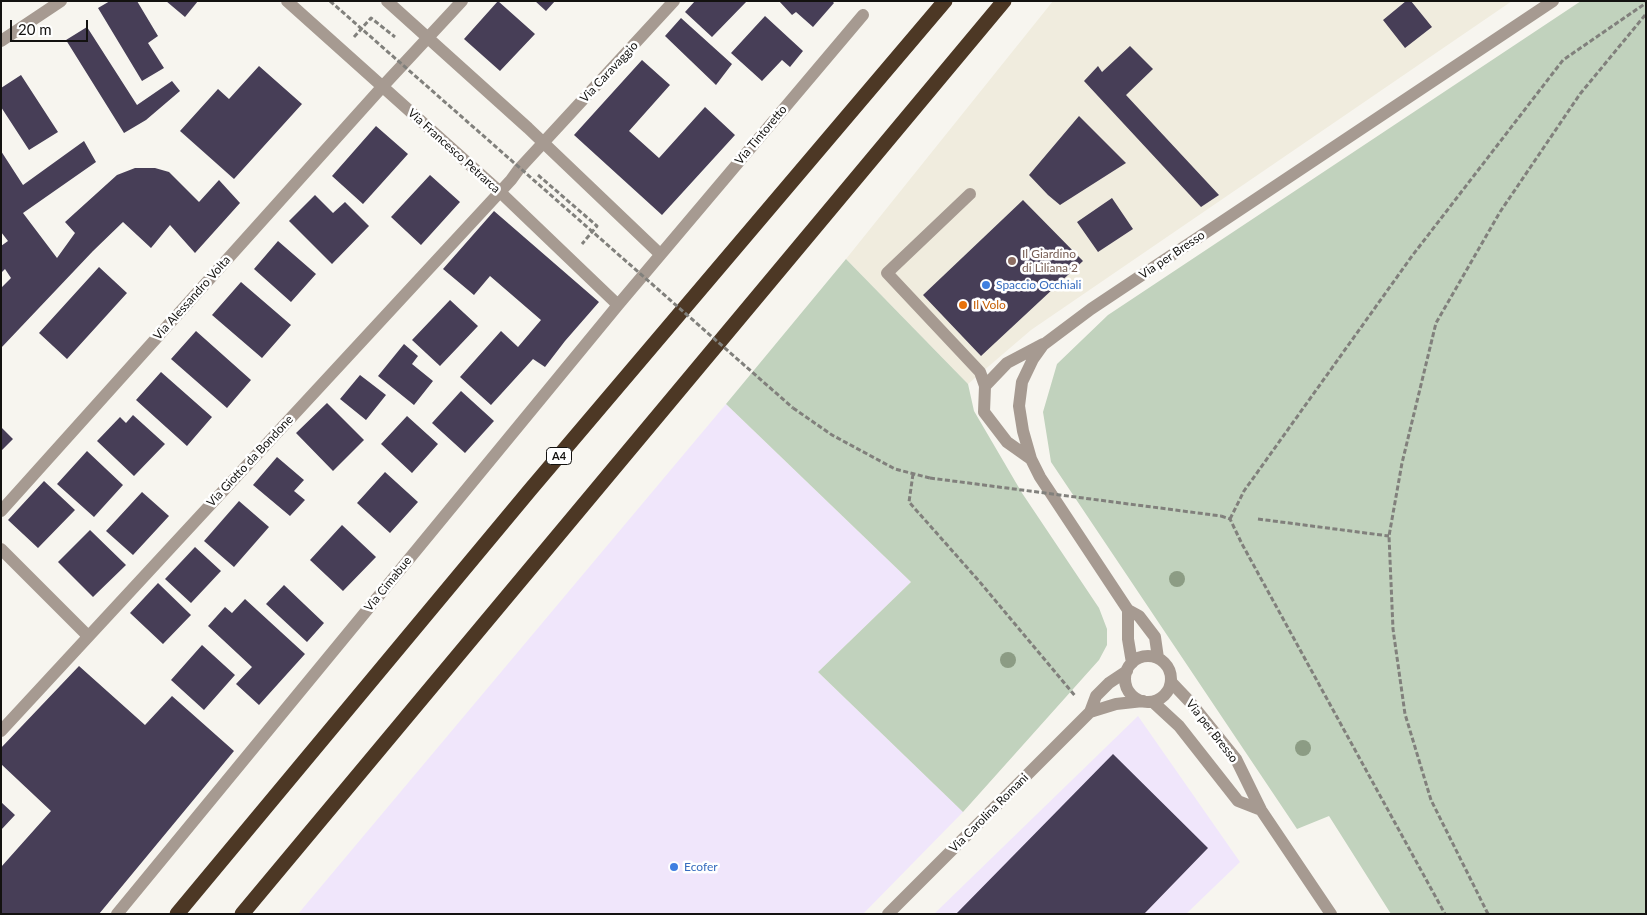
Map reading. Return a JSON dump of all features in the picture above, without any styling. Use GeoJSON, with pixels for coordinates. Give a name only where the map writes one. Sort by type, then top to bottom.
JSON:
{"type":"FeatureCollection","features":[{"type":"Feature","properties":{"kind":"highway","name":"A4"},"geometry":{"type":"LineString","coordinates":[[177,914],[524,498],[945,1]]}},
{"type":"Feature","properties":{"kind":"highway"},"geometry":{"type":"LineString","coordinates":[[242,914],[1004,1]]}},
{"type":"Feature","properties":{"kind":"street"},"geometry":{"type":"LineString","coordinates":[[1,41],[61,1]]}},
{"type":"Feature","properties":{"kind":"street","name":"Via Francesco Petrarca"},"geometry":{"type":"LineString","coordinates":[[287,1],[499,191],[618,305]]}},
{"type":"Feature","properties":{"kind":"street"},"geometry":{"type":"LineString","coordinates":[[386,1],[544,143],[660,254]]}},
{"type":"Feature","properties":{"kind":"street","name":"Via Alessandro Volta"},"geometry":{"type":"LineString","coordinates":[[1,511],[383,86],[462,1]]}},
{"type":"Feature","properties":{"kind":"street","name":"Via Caravaggio"},"geometry":{"type":"LineString","coordinates":[[525,164],[674,1]]}},
{"type":"Feature","properties":{"kind":"street","name":"Via per Bresso"},"geometry":{"type":"LineString","coordinates":[[1158,658],[1155,637],[1139,616],[1128,610],[1040,477],[1027,450],[1020,415],[1022,382],[1033,359],[1043,345],[1091,309],[1553,1]]}},
{"type":"Feature","properties":{"kind":"street","name":"Via Tintoretto"},"geometry":{"type":"LineString","coordinates":[[660,254],[862,15]]}},
{"type":"Feature","properties":{"kind":"street","name":"Via Giotto da Bondone"},"geometry":{"type":"LineString","coordinates":[[1,731],[525,164]]}},
{"type":"Feature","properties":{"kind":"street"},"geometry":{"type":"LineString","coordinates":[[970,194],[887,273],[980,372],[985,386],[984,412],[1007,442],[1031,459]]}},
{"type":"Feature","properties":{"kind":"street","name":"Via Cimabue"},"geometry":{"type":"LineString","coordinates":[[117,914],[660,254]]}},
{"type":"Feature","properties":{"kind":"street"},"geometry":{"type":"LineString","coordinates":[[985,386],[1007,363],[1049,340]]}},
{"type":"Feature","properties":{"kind":"street"},"geometry":{"type":"LineString","coordinates":[[1,549],[88,636]]}},
{"type":"Feature","properties":{"kind":"street"},"geometry":{"type":"LineString","coordinates":[[1128,610],[1129,667],[1125,681],[1128,690],[1134,697],[1148,702],[1162,698],[1168,691],[1171,682],[1170,672],[1166,664],[1158,658],[1149,656],[1140,658],[1129,667]]}},
{"type":"Feature","properties":{"kind":"street","name":"Via Carolina Romani"},"geometry":{"type":"LineString","coordinates":[[888,914],[1090,712],[1096,696],[1129,667]]}},
{"type":"Feature","properties":{"kind":"street","name":"Via per Bresso"},"geometry":{"type":"LineString","coordinates":[[1171,682],[1190,702],[1236,759],[1261,810],[1331,914]]}},
{"type":"Feature","properties":{"kind":"street","name":"Via per Bresso"},"geometry":{"type":"LineString","coordinates":[[1148,702],[1179,726],[1238,801],[1261,810]]}},
{"type":"Feature","properties":{"kind":"street","name":"Via Carolina Romani"},"geometry":{"type":"LineString","coordinates":[[1090,712],[1116,704],[1148,702]]}},
{"type":"Feature","properties":{"kind":"path"},"geometry":{"type":"LineString","coordinates":[[330,1],[794,408],[832,435],[895,469],[930,478],[1220,516],[1230,519],[1445,914]]}},
{"type":"Feature","properties":{"kind":"path"},"geometry":{"type":"LineString","coordinates":[[1230,519],[1244,491],[1412,256],[1563,60],[1646,2]]}},
{"type":"Feature","properties":{"kind":"path"},"geometry":{"type":"LineString","coordinates":[[1488,914],[1432,800],[1405,714],[1393,629],[1389,536],[1402,463],[1436,323],[1500,212],[1569,109],[1646,14]]}},
{"type":"Feature","properties":{"kind":"path"},"geometry":{"type":"LineString","coordinates":[[362,29],[371,18],[397,39]]}},
{"type":"Feature","properties":{"kind":"path"},"geometry":{"type":"LineString","coordinates":[[525,164],[597,226],[592,231]]}},
{"type":"Feature","properties":{"kind":"path"},"geometry":{"type":"LineString","coordinates":[[913,474],[909,502],[1061,677]]}},
{"type":"Feature","properties":{"kind":"path"},"geometry":{"type":"LineString","coordinates":[[1258,519],[1389,536]]}},
{"type":"Feature","properties":{"kind":"shaded area"},"geometry":{"type":"Polygon","coordinates":[[[1053,1],[1512,1],[1031,330],[968,384],[846,259],[1053,1]]]}},
{"type":"Feature","properties":{"kind":"shaded area"},"geometry":{"type":"Polygon","coordinates":[[[726,404],[911,582],[818,672],[963,812],[863,914],[298,914],[726,404]]]}},
{"type":"Feature","properties":{"kind":"shaded area"},"geometry":{"type":"Polygon","coordinates":[[[1138,716],[1240,862],[1186,914],[934,914],[1138,716]]]}},
{"type":"Feature","properties":{"kind":"green space"},"geometry":{"type":"Polygon","coordinates":[[[1581,1],[1646,1],[1646,914],[1391,914],[1329,816],[1297,829],[1051,462],[1043,412],[1057,364],[1108,315],[1581,1]]]}},
{"type":"Feature","properties":{"kind":"green space"},"geometry":{"type":"Polygon","coordinates":[[[846,259],[968,384],[974,411],[1022,493],[1099,608],[1107,629],[1107,645],[1099,660],[963,812],[818,672],[911,582],[726,404],[846,259]]]}},
{"type":"Feature","properties":{"kind":"building"},"geometry":{"type":"Polygon","coordinates":[[[110,1],[137,1],[158,36],[148,43],[164,68],[142,81],[98,8],[110,1]]]}},
{"type":"Feature","properties":{"kind":"building"},"geometry":{"type":"Polygon","coordinates":[[[166,1],[198,1],[185,17],[166,1]]]}},
{"type":"Feature","properties":{"kind":"building"},"geometry":{"type":"Polygon","coordinates":[[[498,1],[535,34],[500,71],[464,39],[498,1]]]}},
{"type":"Feature","properties":{"kind":"building"},"geometry":{"type":"Polygon","coordinates":[[[535,1],[555,1],[546,11],[535,1]]]}},
{"type":"Feature","properties":{"kind":"building"},"geometry":{"type":"Polygon","coordinates":[[[695,1],[747,1],[712,37],[685,12],[695,1]]]}},
{"type":"Feature","properties":{"kind":"building"},"geometry":{"type":"Polygon","coordinates":[[[779,1],[832,1],[834,3],[813,27],[796,12],[792,15],[779,1]]]}},
{"type":"Feature","properties":{"kind":"building"},"geometry":{"type":"Polygon","coordinates":[[[1406,1],[1411,1],[1432,27],[1405,48],[1383,20],[1406,1]]]}},
{"type":"Feature","properties":{"kind":"building"},"geometry":{"type":"Polygon","coordinates":[[[765,16],[803,51],[790,67],[782,60],[762,81],[731,53],[765,16]]]}},
{"type":"Feature","properties":{"kind":"building"},"geometry":{"type":"Polygon","coordinates":[[[681,18],[732,64],[716,85],[665,36],[681,18]]]}},
{"type":"Feature","properties":{"kind":"building"},"geometry":{"type":"Polygon","coordinates":[[[87,27],[137,105],[172,81],[180,91],[146,120],[124,133],[66,40],[87,27]]]}},
{"type":"Feature","properties":{"kind":"building"},"geometry":{"type":"Polygon","coordinates":[[[1130,46],[1153,69],[1126,95],[1219,195],[1201,207],[1084,81],[1098,66],[1102,72],[1130,46]]]}},
{"type":"Feature","properties":{"kind":"building"},"geometry":{"type":"Polygon","coordinates":[[[642,60],[670,85],[629,131],[659,158],[705,107],[735,135],[662,215],[574,135],[642,60]]]}},
{"type":"Feature","properties":{"kind":"building"},"geometry":{"type":"Polygon","coordinates":[[[259,66],[302,104],[234,179],[180,131],[218,89],[229,99],[259,66]]]}},
{"type":"Feature","properties":{"kind":"building"},"geometry":{"type":"Polygon","coordinates":[[[21,75],[58,132],[29,150],[1,107],[1,88],[21,75]]]}},
{"type":"Feature","properties":{"kind":"building"},"geometry":{"type":"Polygon","coordinates":[[[1079,116],[1126,163],[1060,205],[1029,175],[1079,116]]]}},
{"type":"Feature","properties":{"kind":"building"},"geometry":{"type":"Polygon","coordinates":[[[376,126],[408,154],[363,204],[332,176],[376,126]]]}},
{"type":"Feature","properties":{"kind":"building"},"geometry":{"type":"Polygon","coordinates":[[[84,141],[96,162],[23,213],[57,258],[75,233],[65,222],[117,175],[135,168],[155,168],[169,172],[199,202],[219,180],[240,203],[195,253],[170,225],[151,248],[123,222],[1,348],[1,288],[11,278],[5,269],[1,273],[1,246],[8,241],[1,232],[1,151],[23,185],[84,141]]]}},
{"type":"Feature","properties":{"kind":"building"},"geometry":{"type":"Polygon","coordinates":[[[430,175],[460,202],[421,245],[391,217],[430,175]]]}},
{"type":"Feature","properties":{"kind":"building"},"geometry":{"type":"Polygon","coordinates":[[[315,195],[333,213],[345,202],[369,226],[332,264],[289,221],[315,195]]]}},
{"type":"Feature","properties":{"kind":"building"},"geometry":{"type":"Polygon","coordinates":[[[1112,198],[1133,229],[1098,252],[1077,222],[1112,198]]]}},
{"type":"Feature","properties":{"kind":"building"},"geometry":{"type":"Polygon","coordinates":[[[1023,200],[1083,261],[981,356],[923,295],[1023,200]]]}},
{"type":"Feature","properties":{"kind":"building"},"geometry":{"type":"Polygon","coordinates":[[[494,211],[599,302],[545,367],[533,359],[491,405],[460,377],[501,331],[518,347],[541,320],[490,276],[474,295],[443,269],[494,211]]]}},
{"type":"Feature","properties":{"kind":"building"},"geometry":{"type":"Polygon","coordinates":[[[278,241],[316,274],[291,302],[254,269],[278,241]]]}},
{"type":"Feature","properties":{"kind":"building"},"geometry":{"type":"Polygon","coordinates":[[[99,267],[127,293],[67,359],[39,333],[99,267]]]}},
{"type":"Feature","properties":{"kind":"building"},"geometry":{"type":"Polygon","coordinates":[[[241,282],[291,325],[262,358],[212,315],[241,282]]]}},
{"type":"Feature","properties":{"kind":"building"},"geometry":{"type":"Polygon","coordinates":[[[450,300],[478,326],[440,366],[412,340],[450,300]]]}},
{"type":"Feature","properties":{"kind":"building"},"geometry":{"type":"Polygon","coordinates":[[[196,331],[251,380],[227,408],[171,359],[196,331]]]}},
{"type":"Feature","properties":{"kind":"building"},"geometry":{"type":"Polygon","coordinates":[[[404,344],[418,356],[412,364],[433,381],[414,405],[378,376],[404,344]]]}},
{"type":"Feature","properties":{"kind":"building"},"geometry":{"type":"Polygon","coordinates":[[[161,372],[212,417],[187,446],[136,400],[161,372]]]}},
{"type":"Feature","properties":{"kind":"building"},"geometry":{"type":"Polygon","coordinates":[[[360,375],[386,395],[366,420],[340,399],[360,375]]]}},
{"type":"Feature","properties":{"kind":"building"},"geometry":{"type":"Polygon","coordinates":[[[461,391],[494,421],[465,453],[432,423],[461,391]]]}},
{"type":"Feature","properties":{"kind":"building"},"geometry":{"type":"Polygon","coordinates":[[[327,403],[364,440],[333,471],[296,433],[327,403]]]}},
{"type":"Feature","properties":{"kind":"building"},"geometry":{"type":"Polygon","coordinates":[[[133,415],[165,444],[134,476],[97,441],[120,417],[126,423],[133,415]]]}},
{"type":"Feature","properties":{"kind":"building"},"geometry":{"type":"Polygon","coordinates":[[[407,416],[438,444],[412,473],[381,444],[407,416]]]}},
{"type":"Feature","properties":{"kind":"building"},"geometry":{"type":"Polygon","coordinates":[[[1,427],[13,439],[1,451],[1,427]]]}},
{"type":"Feature","properties":{"kind":"building"},"geometry":{"type":"Polygon","coordinates":[[[87,451],[123,485],[94,517],[57,484],[87,451]]]}},
{"type":"Feature","properties":{"kind":"building"},"geometry":{"type":"Polygon","coordinates":[[[277,457],[304,480],[294,491],[305,500],[290,516],[253,485],[277,457]]]}},
{"type":"Feature","properties":{"kind":"building"},"geometry":{"type":"Polygon","coordinates":[[[385,472],[418,502],[390,533],[357,503],[385,472]]]}},
{"type":"Feature","properties":{"kind":"building"},"geometry":{"type":"Polygon","coordinates":[[[44,481],[75,510],[38,548],[8,520],[44,481]]]}},
{"type":"Feature","properties":{"kind":"building"},"geometry":{"type":"Polygon","coordinates":[[[142,492],[169,516],[133,555],[106,531],[142,492]]]}},
{"type":"Feature","properties":{"kind":"building"},"geometry":{"type":"Polygon","coordinates":[[[239,501],[269,527],[234,567],[204,541],[239,501]]]}},
{"type":"Feature","properties":{"kind":"building"},"geometry":{"type":"Polygon","coordinates":[[[342,525],[376,557],[343,591],[310,560],[342,525]]]}},
{"type":"Feature","properties":{"kind":"building"},"geometry":{"type":"Polygon","coordinates":[[[90,530],[126,565],[93,597],[58,562],[90,530]]]}},
{"type":"Feature","properties":{"kind":"building"},"geometry":{"type":"Polygon","coordinates":[[[195,547],[221,571],[191,603],[165,579],[195,547]]]}},
{"type":"Feature","properties":{"kind":"building"},"geometry":{"type":"Polygon","coordinates":[[[158,583],[191,615],[163,644],[130,613],[158,583]]]}},
{"type":"Feature","properties":{"kind":"building"},"geometry":{"type":"Polygon","coordinates":[[[284,585],[324,623],[307,642],[266,604],[284,585]]]}},
{"type":"Feature","properties":{"kind":"building"},"geometry":{"type":"Polygon","coordinates":[[[245,599],[305,654],[259,705],[236,684],[252,667],[208,626],[225,607],[232,613],[245,599]]]}},
{"type":"Feature","properties":{"kind":"building"},"geometry":{"type":"Polygon","coordinates":[[[202,645],[235,675],[204,710],[171,680],[202,645]]]}},
{"type":"Feature","properties":{"kind":"building"},"geometry":{"type":"Polygon","coordinates":[[[79,666],[145,725],[172,696],[234,751],[99,914],[1,914],[1,867],[51,811],[1,764],[1,748],[79,666]]]}},
{"type":"Feature","properties":{"kind":"building"},"geometry":{"type":"Polygon","coordinates":[[[1113,754],[1208,848],[1144,914],[956,914],[1113,754]]]}},
{"type":"Feature","properties":{"kind":"building"},"geometry":{"type":"Polygon","coordinates":[[[1,802],[15,815],[1,830],[1,802]]]}},
{"type":"Feature","properties":{"kind":"place","name":"Il Giardino di Liliana 2"},"geometry":{"type":"Point","coordinates":[1012,261]}},
{"type":"Feature","properties":{"kind":"place","name":"Spaccio Occhiali"},"geometry":{"type":"Point","coordinates":[986,285]}},
{"type":"Feature","properties":{"kind":"place","name":"Il Volo"},"geometry":{"type":"Point","coordinates":[963,305]}},
{"type":"Feature","properties":{"kind":"place","name":"Ecofer"},"geometry":{"type":"Point","coordinates":[674,867]}}]}
